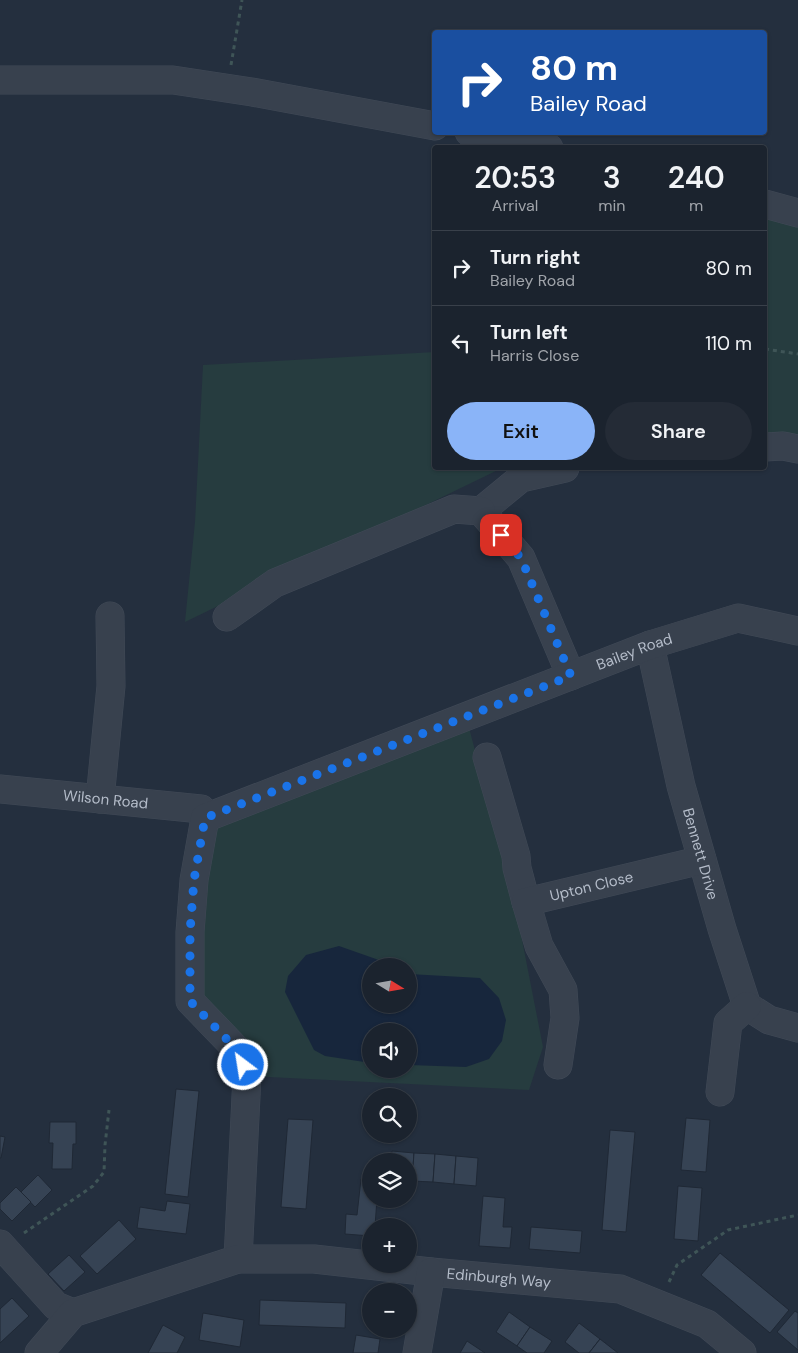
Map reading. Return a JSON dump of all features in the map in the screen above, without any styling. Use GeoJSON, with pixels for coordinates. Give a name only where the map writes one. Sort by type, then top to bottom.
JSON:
{"type":"FeatureCollection","features":[{"type":"Feature","properties":{"kind":"street"},"geometry":{"type":"LineString","coordinates":[[0,80],[173,80],[228,87],[432,125]]}},
{"type":"Feature","properties":{"kind":"street"},"geometry":{"type":"LineString","coordinates":[[484,135],[534,145]]}},
{"type":"Feature","properties":{"kind":"street"},"geometry":{"type":"LineString","coordinates":[[767,205],[798,213]]}},
{"type":"Feature","properties":{"kind":"street"},"geometry":{"type":"LineString","coordinates":[[767,447],[783,446],[798,449]]}},
{"type":"Feature","properties":{"kind":"street"},"geometry":{"type":"LineString","coordinates":[[227,617],[275,583],[454,509],[481,511],[521,478],[556,470]]}},
{"type":"Feature","properties":{"kind":"street"},"geometry":{"type":"LineString","coordinates":[[481,511],[521,558],[571,676]]}},
{"type":"Feature","properties":{"kind":"street"},"geometry":{"type":"LineString","coordinates":[[100,799],[111,686],[110,616]]}},
{"type":"Feature","properties":{"kind":"street","name":"Bailey Road"},"geometry":{"type":"LineString","coordinates":[[205,818],[650,645],[738,618],[798,631]]}},
{"type":"Feature","properties":{"kind":"street","name":"Bennett Drive"},"geometry":{"type":"LineString","coordinates":[[650,645],[681,786],[722,929],[747,1006]]}},
{"type":"Feature","properties":{"kind":"street"},"geometry":{"type":"LineString","coordinates":[[487,757],[516,856],[517,868],[539,946],[563,990],[565,1018],[558,1065]]}},
{"type":"Feature","properties":{"kind":"street","name":"Wilson Road"},"geometry":{"type":"LineString","coordinates":[[0,789],[200,809],[205,818]]}},
{"type":"Feature","properties":{"kind":"street"},"geometry":{"type":"LineString","coordinates":[[205,818],[194,880],[190,932],[190,1001],[240,1053],[247,1076],[238,1259]]}},
{"type":"Feature","properties":{"kind":"street","name":"Upton Close"},"geometry":{"type":"LineString","coordinates":[[526,902],[702,860]]}},
{"type":"Feature","properties":{"kind":"street"},"geometry":{"type":"LineString","coordinates":[[720,1092],[728,1023],[747,1006],[769,1020],[798,1028]]}},
{"type":"Feature","properties":{"kind":"street"},"geometry":{"type":"LineString","coordinates":[[2,1246],[56,1306],[73,1313],[39,1353]]}},
{"type":"Feature","properties":{"kind":"street","name":"Edinburgh Way"},"geometry":{"type":"LineString","coordinates":[[73,1313],[238,1259],[314,1259],[431,1272],[620,1289],[706,1324],[742,1353]]}},
{"type":"Feature","properties":{"kind":"street"},"geometry":{"type":"LineString","coordinates":[[417,1353],[431,1272]]}},
{"type":"Feature","properties":{"kind":"path"},"geometry":{"type":"LineString","coordinates":[[228,87],[242,0]]}},
{"type":"Feature","properties":{"kind":"path"},"geometry":{"type":"LineString","coordinates":[[767,350],[798,354]]}},
{"type":"Feature","properties":{"kind":"path"},"geometry":{"type":"LineString","coordinates":[[2,1246],[93,1186],[104,1172],[109,1110]]}},
{"type":"Feature","properties":{"kind":"path"},"geometry":{"type":"LineString","coordinates":[[658,1304],[677,1265],[728,1230],[798,1215]]}},
{"type":"Feature","properties":{"kind":"green space"},"geometry":{"type":"Polygon","coordinates":[[[767,218],[798,226],[798,437],[767,436],[767,218]]]}},
{"type":"Feature","properties":{"kind":"green space"},"geometry":{"type":"Polygon","coordinates":[[[432,352],[432,470],[498,470],[185,622],[195,522],[203,365],[432,352]]]}},
{"type":"Feature","properties":{"kind":"green space"},"geometry":{"type":"Polygon","coordinates":[[[466,716],[515,904],[543,1047],[529,1090],[247,1076],[190,1001],[205,818],[466,716]]]}},
{"type":"Feature","properties":{"kind":"water"},"geometry":{"type":"Polygon","coordinates":[[[339,946],[373,958],[362,958],[362,1013],[417,1013],[418,975],[480,978],[499,998],[506,1020],[502,1041],[489,1059],[466,1067],[417,1065],[417,1023],[362,1023],[362,1062],[325,1056],[314,1050],[285,992],[288,976],[306,955],[339,946]]]}},
{"type":"Feature","properties":{"kind":"building"},"geometry":{"type":"Polygon","coordinates":[[[176,1089],[199,1091],[188,1197],[165,1194],[176,1089]]]}},
{"type":"Feature","properties":{"kind":"building"},"geometry":{"type":"Polygon","coordinates":[[[686,1118],[710,1120],[706,1172],[681,1170],[686,1118]]]}},
{"type":"Feature","properties":{"kind":"building"},"geometry":{"type":"Polygon","coordinates":[[[288,1119],[313,1120],[306,1209],[281,1207],[288,1119]]]}},
{"type":"Feature","properties":{"kind":"building"},"geometry":{"type":"Polygon","coordinates":[[[50,1122],[76,1122],[76,1144],[73,1144],[72,1169],[52,1169],[53,1143],[49,1143],[50,1122]]]}},
{"type":"Feature","properties":{"kind":"building"},"geometry":{"type":"Polygon","coordinates":[[[610,1130],[635,1132],[626,1232],[602,1230],[610,1130]]]}},
{"type":"Feature","properties":{"kind":"building"},"geometry":{"type":"Polygon","coordinates":[[[0,1136],[5,1137],[1,1158],[0,1158],[0,1136]]]}},
{"type":"Feature","properties":{"kind":"building"},"geometry":{"type":"Polygon","coordinates":[[[392,1151],[414,1153],[392,1153],[392,1151]]]}},
{"type":"Feature","properties":{"kind":"building"},"geometry":{"type":"Polygon","coordinates":[[[417,1153],[435,1154],[433,1182],[417,1181],[417,1153]]]}},
{"type":"Feature","properties":{"kind":"building"},"geometry":{"type":"Polygon","coordinates":[[[435,1154],[456,1156],[454,1184],[433,1182],[435,1154]]]}},
{"type":"Feature","properties":{"kind":"building"},"geometry":{"type":"Polygon","coordinates":[[[456,1156],[478,1158],[476,1186],[454,1184],[456,1156]]]}},
{"type":"Feature","properties":{"kind":"building"},"geometry":{"type":"Polygon","coordinates":[[[38,1175],[52,1190],[35,1207],[21,1192],[38,1175]]]}},
{"type":"Feature","properties":{"kind":"building"},"geometry":{"type":"Polygon","coordinates":[[[362,1179],[362,1208],[376,1208],[376,1218],[362,1218],[362,1235],[345,1234],[346,1214],[357,1215],[362,1179]]]}},
{"type":"Feature","properties":{"kind":"building"},"geometry":{"type":"Polygon","coordinates":[[[678,1186],[702,1188],[698,1241],[674,1239],[678,1186]]]}},
{"type":"Feature","properties":{"kind":"building"},"geometry":{"type":"Polygon","coordinates":[[[16,1187],[31,1202],[12,1221],[0,1209],[0,1203],[16,1187]]]}},
{"type":"Feature","properties":{"kind":"building"},"geometry":{"type":"Polygon","coordinates":[[[483,1196],[505,1198],[503,1227],[512,1227],[510,1248],[479,1246],[483,1196]]]}},
{"type":"Feature","properties":{"kind":"building"},"geometry":{"type":"Polygon","coordinates":[[[167,1201],[190,1204],[186,1234],[137,1228],[140,1207],[165,1211],[167,1201]]]}},
{"type":"Feature","properties":{"kind":"building"},"geometry":{"type":"Polygon","coordinates":[[[119,1220],[136,1239],[97,1274],[80,1256],[119,1220]]]}},
{"type":"Feature","properties":{"kind":"building"},"geometry":{"type":"Polygon","coordinates":[[[531,1227],[582,1231],[580,1253],[529,1249],[531,1227]]]}},
{"type":"Feature","properties":{"kind":"building"},"geometry":{"type":"Polygon","coordinates":[[[720,1253],[789,1310],[770,1333],[701,1275],[720,1253]]]}},
{"type":"Feature","properties":{"kind":"building"},"geometry":{"type":"Polygon","coordinates":[[[69,1255],[85,1272],[64,1291],[48,1274],[69,1255]]]}},
{"type":"Feature","properties":{"kind":"building"},"geometry":{"type":"Polygon","coordinates":[[[12,1298],[29,1316],[0,1343],[0,1309],[12,1298]]]}},
{"type":"Feature","properties":{"kind":"building"},"geometry":{"type":"Polygon","coordinates":[[[260,1300],[346,1303],[345,1328],[259,1325],[260,1300]]]}},
{"type":"Feature","properties":{"kind":"building"},"geometry":{"type":"Polygon","coordinates":[[[795,1311],[798,1313],[798,1350],[777,1332],[795,1311]]]}},
{"type":"Feature","properties":{"kind":"building"},"geometry":{"type":"Polygon","coordinates":[[[509,1312],[530,1327],[517,1346],[496,1332],[509,1312]]]}},
{"type":"Feature","properties":{"kind":"building"},"geometry":{"type":"Polygon","coordinates":[[[203,1313],[244,1320],[240,1347],[199,1340],[203,1313]]]}},
{"type":"Feature","properties":{"kind":"building"},"geometry":{"type":"Polygon","coordinates":[[[579,1323],[600,1339],[589,1353],[579,1353],[565,1342],[579,1323]]]}},
{"type":"Feature","properties":{"kind":"building"},"geometry":{"type":"Polygon","coordinates":[[[163,1325],[185,1337],[177,1353],[148,1353],[163,1325]]]}},
{"type":"Feature","properties":{"kind":"building"},"geometry":{"type":"Polygon","coordinates":[[[530,1327],[552,1341],[544,1353],[527,1353],[517,1346],[530,1327]]]}},
{"type":"Feature","properties":{"kind":"building"},"geometry":{"type":"Polygon","coordinates":[[[356,1335],[362,1336],[362,1338],[380,1339],[378,1353],[353,1353],[356,1335]]]}},
{"type":"Feature","properties":{"kind":"building"},"geometry":{"type":"Polygon","coordinates":[[[600,1339],[618,1353],[589,1353],[600,1339]]]}},
{"type":"Feature","properties":{"kind":"building"},"geometry":{"type":"Polygon","coordinates":[[[467,1341],[485,1353],[460,1353],[467,1341]]]}},
{"type":"Feature","properties":{"kind":"route"},"geometry":{"type":"LineString","coordinates":[[243,1065],[240,1053],[190,1001],[190,932],[194,880],[205,818],[571,676],[521,558],[501,535]]}}]}
